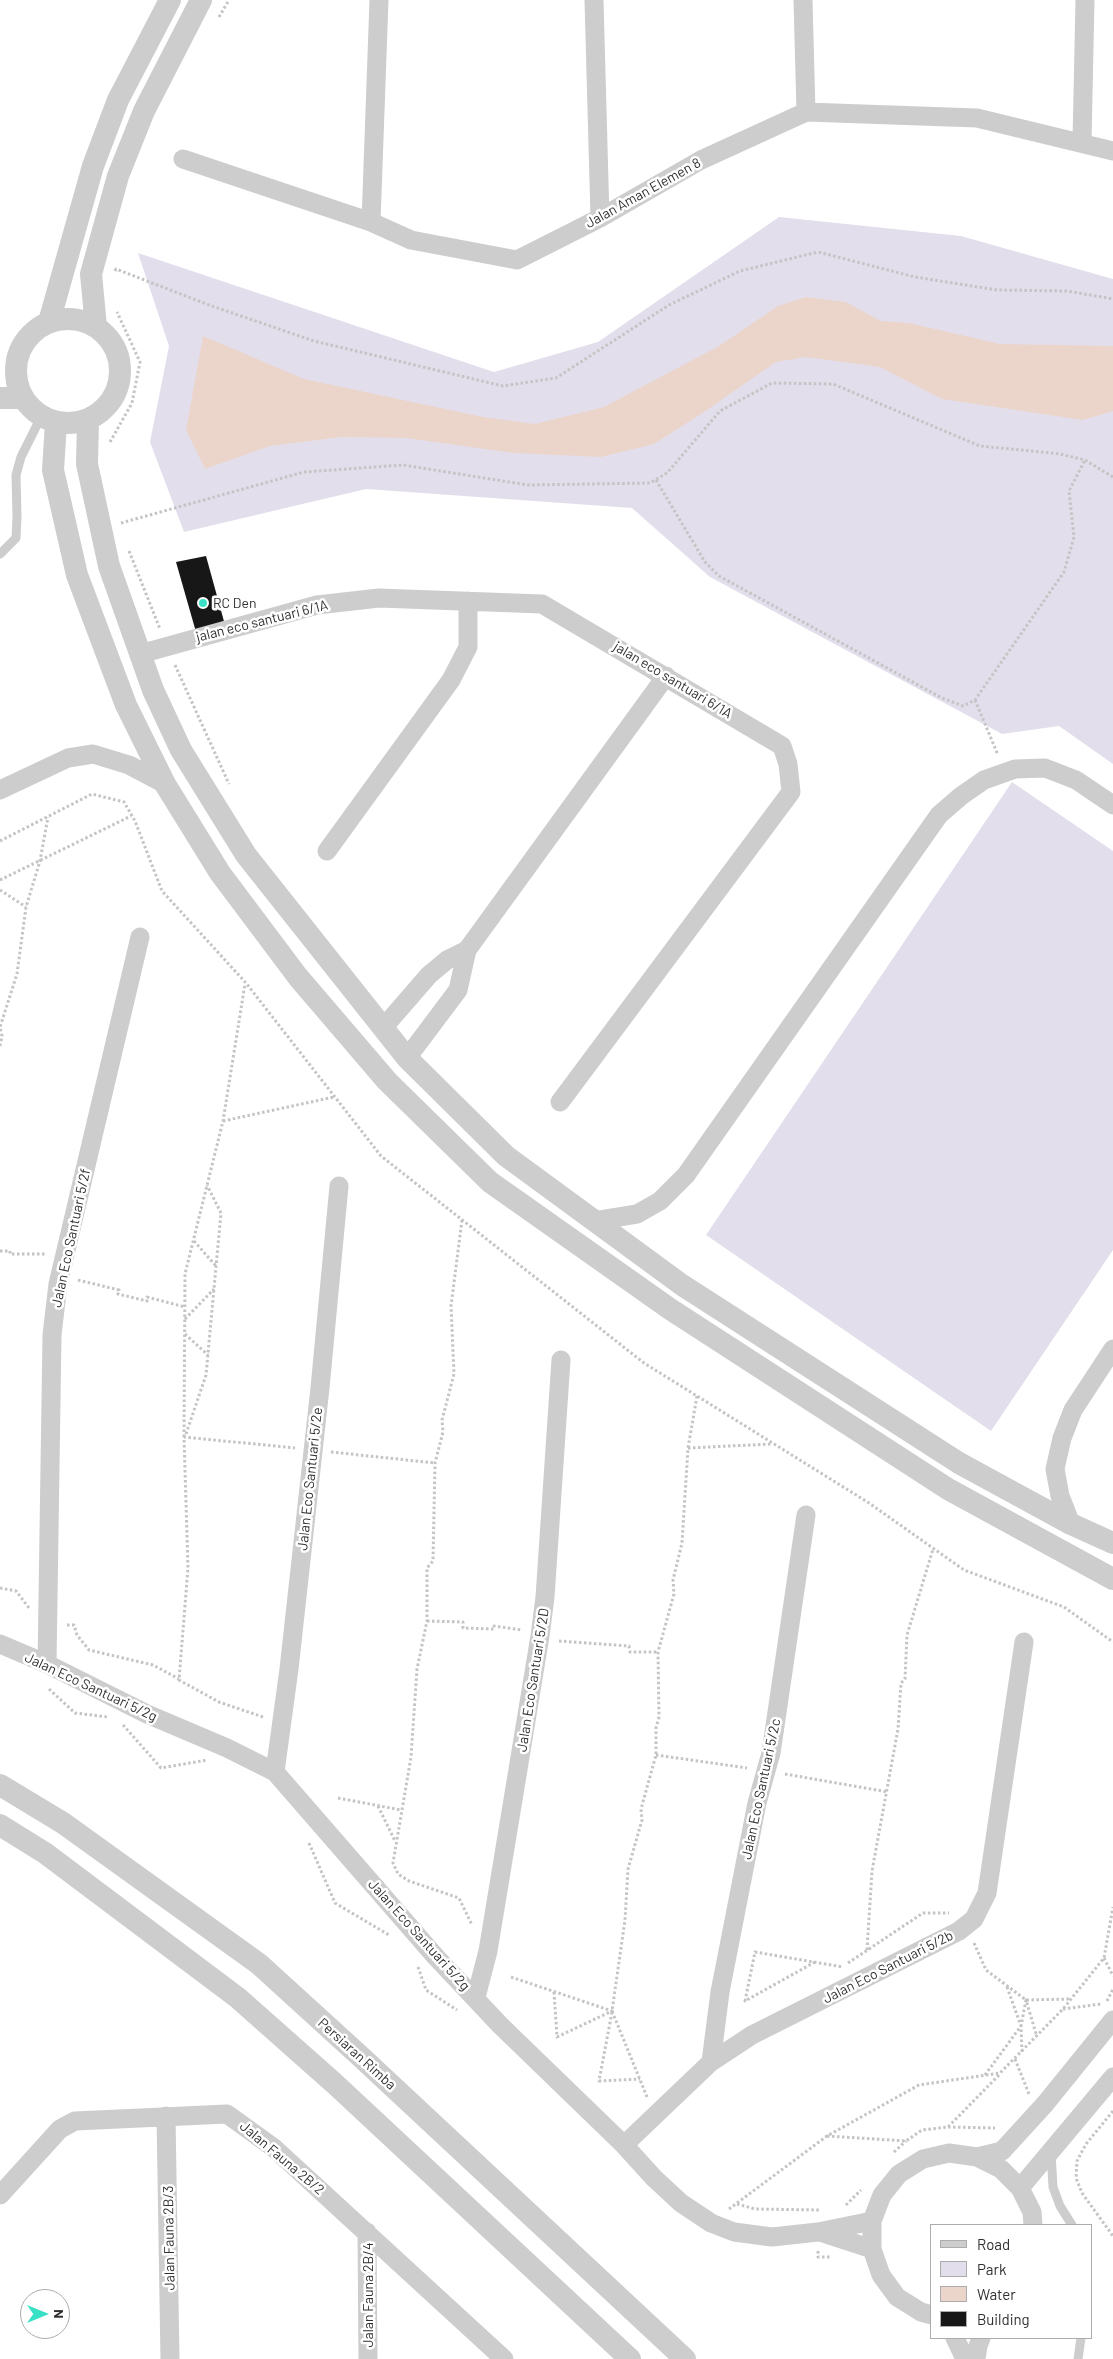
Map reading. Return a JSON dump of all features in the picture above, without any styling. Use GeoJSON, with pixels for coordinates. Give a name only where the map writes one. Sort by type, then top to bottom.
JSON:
{"type":"FeatureCollection","features":[{"type":"Feature","properties":{"kind":"street"},"geometry":{"type":"LineString","coordinates":[[49,322],[93,166],[102,142],[118,100],[170,0]]}},
{"type":"Feature","properties":{"kind":"street"},"geometry":{"type":"LineString","coordinates":[[96,327],[91,274],[118,176],[144,111],[201,0]]}},
{"type":"Feature","properties":{"kind":"street"},"geometry":{"type":"LineString","coordinates":[[371,222],[380,0]]}},
{"type":"Feature","properties":{"kind":"street"},"geometry":{"type":"LineString","coordinates":[[594,0],[600,218]]}},
{"type":"Feature","properties":{"kind":"street"},"geometry":{"type":"LineString","coordinates":[[803,0],[806,112]]}},
{"type":"Feature","properties":{"kind":"street"},"geometry":{"type":"LineString","coordinates":[[1082,142],[1085,0]]}},
{"type":"Feature","properties":{"kind":"street","name":"Jalan Aman Elemen 8"},"geometry":{"type":"LineString","coordinates":[[183,160],[371,222],[411,240],[517,260],[600,218],[701,160],[806,112],[977,118],[1113,151]]}},
{"type":"Feature","properties":{"kind":"street"},"geometry":{"type":"LineString","coordinates":[[73,320],[96,327],[108,338],[116,352],[119,376],[112,399],[102,412],[88,420],[72,424],[49,420],[31,409],[23,398],[17,383],[16,366],[10,351],[49,322],[73,320]]}},
{"type":"Feature","properties":{"kind":"street"},"geometry":{"type":"LineString","coordinates":[[0,398],[23,398]]}},
{"type":"Feature","properties":{"kind":"street"},"geometry":{"type":"LineString","coordinates":[[49,420],[53,470],[78,575],[126,705],[165,784],[220,873],[298,977],[387,1081],[490,1182],[670,1309],[948,1489],[1113,1579]]}},
{"type":"Feature","properties":{"kind":"street"},"geometry":{"type":"LineString","coordinates":[[88,420],[87,464],[109,566],[153,690],[181,750],[246,855],[407,1058],[506,1156],[682,1285],[950,1458],[1071,1524],[1113,1543]]}},
{"type":"Feature","properties":{"kind":"street","name":"jalan eco santuari 6/1A"},"geometry":{"type":"LineString","coordinates":[[140,654],[317,605],[380,598],[542,604],[782,746],[788,764],[791,792],[560,1102]]}},
{"type":"Feature","properties":{"kind":"street"},"geometry":{"type":"LineString","coordinates":[[327,851],[452,680],[468,647],[468,601]]}},
{"type":"Feature","properties":{"kind":"street"},"geometry":{"type":"LineString","coordinates":[[407,1058],[458,990],[467,950],[666,676]]}},
{"type":"Feature","properties":{"kind":"street"},"geometry":{"type":"LineString","coordinates":[[0,790],[68,758],[93,754],[129,765],[165,784]]}},
{"type":"Feature","properties":{"kind":"street"},"geometry":{"type":"LineString","coordinates":[[594,1221],[637,1214],[660,1201],[686,1175],[939,815],[984,780],[1015,769],[1045,768],[1076,780],[1113,805]]}},
{"type":"Feature","properties":{"kind":"street","name":"Jalan Eco Santuari 5/2f"},"geometry":{"type":"LineString","coordinates":[[47,1664],[52,1335],[60,1276],[140,938]]}},
{"type":"Feature","properties":{"kind":"street"},"geometry":{"type":"LineString","coordinates":[[383,1028],[429,975],[447,960],[467,950]]}},
{"type":"Feature","properties":{"kind":"street","name":"Jalan Eco Santuari 5/2e"},"geometry":{"type":"LineString","coordinates":[[275,1772],[283,1724],[339,1186]]}},
{"type":"Feature","properties":{"kind":"street"},"geometry":{"type":"LineString","coordinates":[[1071,1524],[1060,1496],[1055,1469],[1062,1438],[1073,1410],[1113,1349]]}},
{"type":"Feature","properties":{"kind":"street","name":"Jalan Eco Santuari 5/2D"},"geometry":{"type":"LineString","coordinates":[[476,1997],[490,1944],[545,1597],[561,1360]]}},
{"type":"Feature","properties":{"kind":"street","name":"Jalan Eco Santuari 5/2c"},"geometry":{"type":"LineString","coordinates":[[711,2062],[720,1992],[757,1802],[772,1753],[806,1515]]}},
{"type":"Feature","properties":{"kind":"street","name":"Jalan Eco Santuari 5/2b"},"geometry":{"type":"LineString","coordinates":[[624,2145],[711,2062],[752,2035],[959,1931],[974,1919],[987,1893],[1024,1642]]}},
{"type":"Feature","properties":{"kind":"street","name":"Jalan Eco Santuari 5/2g"},"geometry":{"type":"LineString","coordinates":[[0,1644],[47,1664],[147,1714],[227,1748],[275,1772],[435,1956],[476,1997],[500,2025],[624,2145],[681,2204],[711,2223],[734,2232],[772,2237],[818,2232],[872,2221]]}},
{"type":"Feature","properties":{"kind":"street","name":"Persiaran Rimba"},"geometry":{"type":"LineString","coordinates":[[0,1785],[63,1823],[258,1964],[360,2056],[685,2359]]}},
{"type":"Feature","properties":{"kind":"street"},"geometry":{"type":"LineString","coordinates":[[0,1825],[44,1853],[238,1998],[335,2084],[630,2359]]}},
{"type":"Feature","properties":{"kind":"street"},"geometry":{"type":"LineString","coordinates":[[977,2157],[1002,2151],[1045,2104],[1113,2020]]}},
{"type":"Feature","properties":{"kind":"street"},"geometry":{"type":"LineString","coordinates":[[1020,2188],[1113,2077]]}},
{"type":"Feature","properties":{"kind":"street","name":"Jalan Fauna 2B/2"},"geometry":{"type":"LineString","coordinates":[[0,2195],[60,2129],[75,2120],[227,2114],[239,2120],[274,2148],[504,2359]]}},
{"type":"Feature","properties":{"kind":"street","name":"Jalan Fauna 2B/3"},"geometry":{"type":"LineString","coordinates":[[166,2116],[170,2359]]}},
{"type":"Feature","properties":{"kind":"street"},"geometry":{"type":"LineString","coordinates":[[930,2314],[921,2312],[898,2297],[881,2275],[872,2249],[872,2221],[882,2195],[899,2174],[923,2159],[950,2153],[977,2157],[1001,2169],[1020,2188],[1032,2212],[1033,2224]]}},
{"type":"Feature","properties":{"kind":"street","name":"Jalan Fauna 2B/4"},"geometry":{"type":"LineString","coordinates":[[367,2232],[368,2359]]}},
{"type":"Feature","properties":{"kind":"street"},"geometry":{"type":"LineString","coordinates":[[818,2232],[872,2249]]}},
{"type":"Feature","properties":{"kind":"street"},"geometry":{"type":"LineString","coordinates":[[955,2339],[965,2359]]}},
{"type":"Feature","properties":{"kind":"street"},"geometry":{"type":"LineString","coordinates":[[976,2359],[981,2339]]}},
{"type":"Feature","properties":{"kind":"lane"},"geometry":{"type":"LineString","coordinates":[[0,554],[16,538],[16,475],[21,457],[49,420]]}},
{"type":"Feature","properties":{"kind":"lane"},"geometry":{"type":"LineString","coordinates":[[1051,2153],[1053,2187],[1060,2206],[1071,2224]]}},
{"type":"Feature","properties":{"kind":"lane"},"geometry":{"type":"LineString","coordinates":[[1078,2359],[1081,2339]]}},
{"type":"Feature","properties":{"kind":"path"},"geometry":{"type":"LineString","coordinates":[[214,25],[228,0]]}},
{"type":"Feature","properties":{"kind":"path"},"geometry":{"type":"LineString","coordinates":[[116,269],[209,305],[314,341],[503,386],[556,378],[669,305],[740,271],[818,252],[915,277],[997,290],[1067,291],[1113,299]]}},
{"type":"Feature","properties":{"kind":"path"},"geometry":{"type":"LineString","coordinates":[[113,278],[118,260]]}},
{"type":"Feature","properties":{"kind":"path"},"geometry":{"type":"LineString","coordinates":[[107,447],[132,403],[140,362],[113,304]]}},
{"type":"Feature","properties":{"kind":"path"},"geometry":{"type":"LineString","coordinates":[[118,524],[304,472],[402,465],[528,485],[650,482],[667,473],[720,411],[772,383],[833,384],[980,446],[1060,454],[1085,460],[1113,477]]}},
{"type":"Feature","properties":{"kind":"path"},"geometry":{"type":"LineString","coordinates":[[656,480],[704,562],[719,576],[942,698],[963,706],[975,700],[1064,572],[1074,537],[1069,491],[1085,460]]}},
{"type":"Feature","properties":{"kind":"path"},"geometry":{"type":"LineString","coordinates":[[117,514],[118,524],[122,533]]}},
{"type":"Feature","properties":{"kind":"path"},"geometry":{"type":"LineString","coordinates":[[129,550],[166,646],[231,788]]}},
{"type":"Feature","properties":{"kind":"path"},"geometry":{"type":"LineString","coordinates":[[975,700],[1005,773]]}},
{"type":"Feature","properties":{"kind":"path"},"geometry":{"type":"LineString","coordinates":[[0,1046],[2,1036],[0,1027],[17,974],[26,907],[40,861],[49,816]]}},
{"type":"Feature","properties":{"kind":"path"},"geometry":{"type":"LineString","coordinates":[[0,880],[132,816]]}},
{"type":"Feature","properties":{"kind":"path"},"geometry":{"type":"LineString","coordinates":[[0,890],[26,907]]}},
{"type":"Feature","properties":{"kind":"path"},"geometry":{"type":"LineString","coordinates":[[179,1680],[188,1568],[184,1437],[185,1274],[222,1121],[246,983]]}},
{"type":"Feature","properties":{"kind":"path"},"geometry":{"type":"LineString","coordinates":[[222,1121],[334,1097]]}},
{"type":"Feature","properties":{"kind":"path"},"geometry":{"type":"LineString","coordinates":[[184,1437],[206,1375],[222,1213],[207,1185]]}},
{"type":"Feature","properties":{"kind":"path"},"geometry":{"type":"LineString","coordinates":[[462,1219],[452,1306],[454,1374],[442,1420],[443,1432],[435,1463],[433,1561],[427,1568],[427,1620],[417,1669],[411,1757],[393,1863],[398,1874],[409,1881],[459,1898],[480,1941],[490,1944]]}},
{"type":"Feature","properties":{"kind":"path"},"geometry":{"type":"LineString","coordinates":[[193,1240],[216,1267]]}},
{"type":"Feature","properties":{"kind":"path"},"geometry":{"type":"LineString","coordinates":[[0,1251],[10,1251],[10,1254],[50,1254],[46,1273],[118,1290],[118,1294],[147,1301],[147,1297],[185,1307]]}},
{"type":"Feature","properties":{"kind":"path"},"geometry":{"type":"LineString","coordinates":[[185,1319],[214,1289]]}},
{"type":"Feature","properties":{"kind":"path"},"geometry":{"type":"LineString","coordinates":[[185,1334],[208,1355]]}},
{"type":"Feature","properties":{"kind":"path"},"geometry":{"type":"LineString","coordinates":[[640,2079],[599,2081],[612,2011],[625,1920],[628,1870],[642,1820],[641,1809],[656,1755],[656,1728],[659,1717],[658,1652],[674,1594],[673,1580],[682,1543],[688,1448],[697,1396]]}},
{"type":"Feature","properties":{"kind":"path"},"geometry":{"type":"LineString","coordinates":[[184,1437],[435,1463]]}},
{"type":"Feature","properties":{"kind":"path"},"geometry":{"type":"LineString","coordinates":[[688,1448],[774,1444]]}},
{"type":"Feature","properties":{"kind":"path"},"geometry":{"type":"LineString","coordinates":[[867,1951],[872,1870],[898,1729],[901,1683],[905,1679],[907,1634],[933,1549]]}},
{"type":"Feature","properties":{"kind":"path"},"geometry":{"type":"LineString","coordinates":[[0,1588],[16,1591],[41,1623],[74,1625],[77,1634],[89,1650],[152,1665],[219,1702],[283,1724]]}},
{"type":"Feature","properties":{"kind":"path"},"geometry":{"type":"LineString","coordinates":[[47,1687],[75,1713],[118,1718],[161,1768],[209,1760]]}},
{"type":"Feature","properties":{"kind":"path"},"geometry":{"type":"LineString","coordinates":[[338,1798],[401,1810]]}},
{"type":"Feature","properties":{"kind":"path"},"geometry":{"type":"LineString","coordinates":[[378,1806],[396,1843]]}},
{"type":"Feature","properties":{"kind":"path"},"geometry":{"type":"LineString","coordinates":[[304,1834],[335,1903],[394,1938]]}},
{"type":"Feature","properties":{"kind":"path"},"geometry":{"type":"LineString","coordinates":[[948,2127],[1063,2009],[1104,1958],[1113,1907]]}},
{"type":"Feature","properties":{"kind":"path"},"geometry":{"type":"LineString","coordinates":[[1104,1958],[1113,1976]]}},
{"type":"Feature","properties":{"kind":"path"},"geometry":{"type":"LineString","coordinates":[[417,1965],[426,1990],[459,2010]]}},
{"type":"Feature","properties":{"kind":"path"},"geometry":{"type":"LineString","coordinates":[[511,1977],[612,2011],[649,2101],[660,2112]]}},
{"type":"Feature","properties":{"kind":"path"},"geometry":{"type":"LineString","coordinates":[[1007,1986],[1021,2026]]}},
{"type":"Feature","properties":{"kind":"path"},"geometry":{"type":"LineString","coordinates":[[1063,2009],[1106,2003],[1113,1989]]}},
{"type":"Feature","properties":{"kind":"path"},"geometry":{"type":"LineString","coordinates":[[554,1992],[557,2037],[612,2011]]}},
{"type":"Feature","properties":{"kind":"path"},"geometry":{"type":"LineString","coordinates":[[1022,2052],[1021,2026],[1026,2000],[1037,2037]]}},
{"type":"Feature","properties":{"kind":"path"},"geometry":{"type":"LineString","coordinates":[[985,2075],[1021,2026]]}},
{"type":"Feature","properties":{"kind":"path"},"geometry":{"type":"LineString","coordinates":[[711,2223],[827,2136],[919,2085],[1000,2073]]}},
{"type":"Feature","properties":{"kind":"path"},"geometry":{"type":"LineString","coordinates":[[1024,2102],[1029,2095]]}},
{"type":"Feature","properties":{"kind":"path"},"geometry":{"type":"LineString","coordinates":[[1113,2111],[1086,2144],[1077,2161],[1076,2178],[1082,2193],[1113,2236]]}},
{"type":"Feature","properties":{"kind":"path"},"geometry":{"type":"LineString","coordinates":[[889,2157],[906,2141],[922,2130],[948,2127],[994,2129],[1001,2126]]}},
{"type":"Feature","properties":{"kind":"path"},"geometry":{"type":"LineString","coordinates":[[827,2136],[906,2141]]}},
{"type":"Feature","properties":{"kind":"path"},"geometry":{"type":"LineString","coordinates":[[838,2206],[847,2204],[862,2189]]}},
{"type":"Feature","properties":{"kind":"path"},"geometry":{"type":"LineString","coordinates":[[737,2204],[755,2209],[818,2210],[828,2208]]}},
{"type":"Feature","properties":{"kind":"green space"},"geometry":{"type":"Polygon","coordinates":[[[779,217],[961,236],[1113,279],[1113,764],[1059,726],[1002,734],[710,577],[632,508],[366,489],[184,532],[150,442],[169,346],[138,253],[494,372],[598,342],[779,217]]]}},
{"type":"Feature","properties":{"kind":"green space"},"geometry":{"type":"Polygon","coordinates":[[[1012,782],[1113,851],[1113,1250],[991,1431],[706,1235],[1012,782]]]}},
{"type":"Feature","properties":{"kind":"water"},"geometry":{"type":"Polygon","coordinates":[[[806,297],[846,302],[881,321],[909,323],[1000,344],[1113,346],[1113,411],[1083,420],[942,399],[880,367],[806,357],[776,362],[654,444],[601,457],[514,453],[406,438],[342,437],[270,446],[205,469],[186,430],[203,336],[304,379],[483,417],[535,424],[604,407],[719,346],[778,306],[806,297]]]}},
{"type":"Feature","properties":{"kind":"building","name":"RC Den"},"geometry":{"type":"Polygon","coordinates":[[[206,556],[225,625],[196,632],[176,562],[206,556]]]}},
{"type":"Feature","properties":{"kind":"place","name":"RC Den"},"geometry":{"type":"Point","coordinates":[203,603]}}]}
